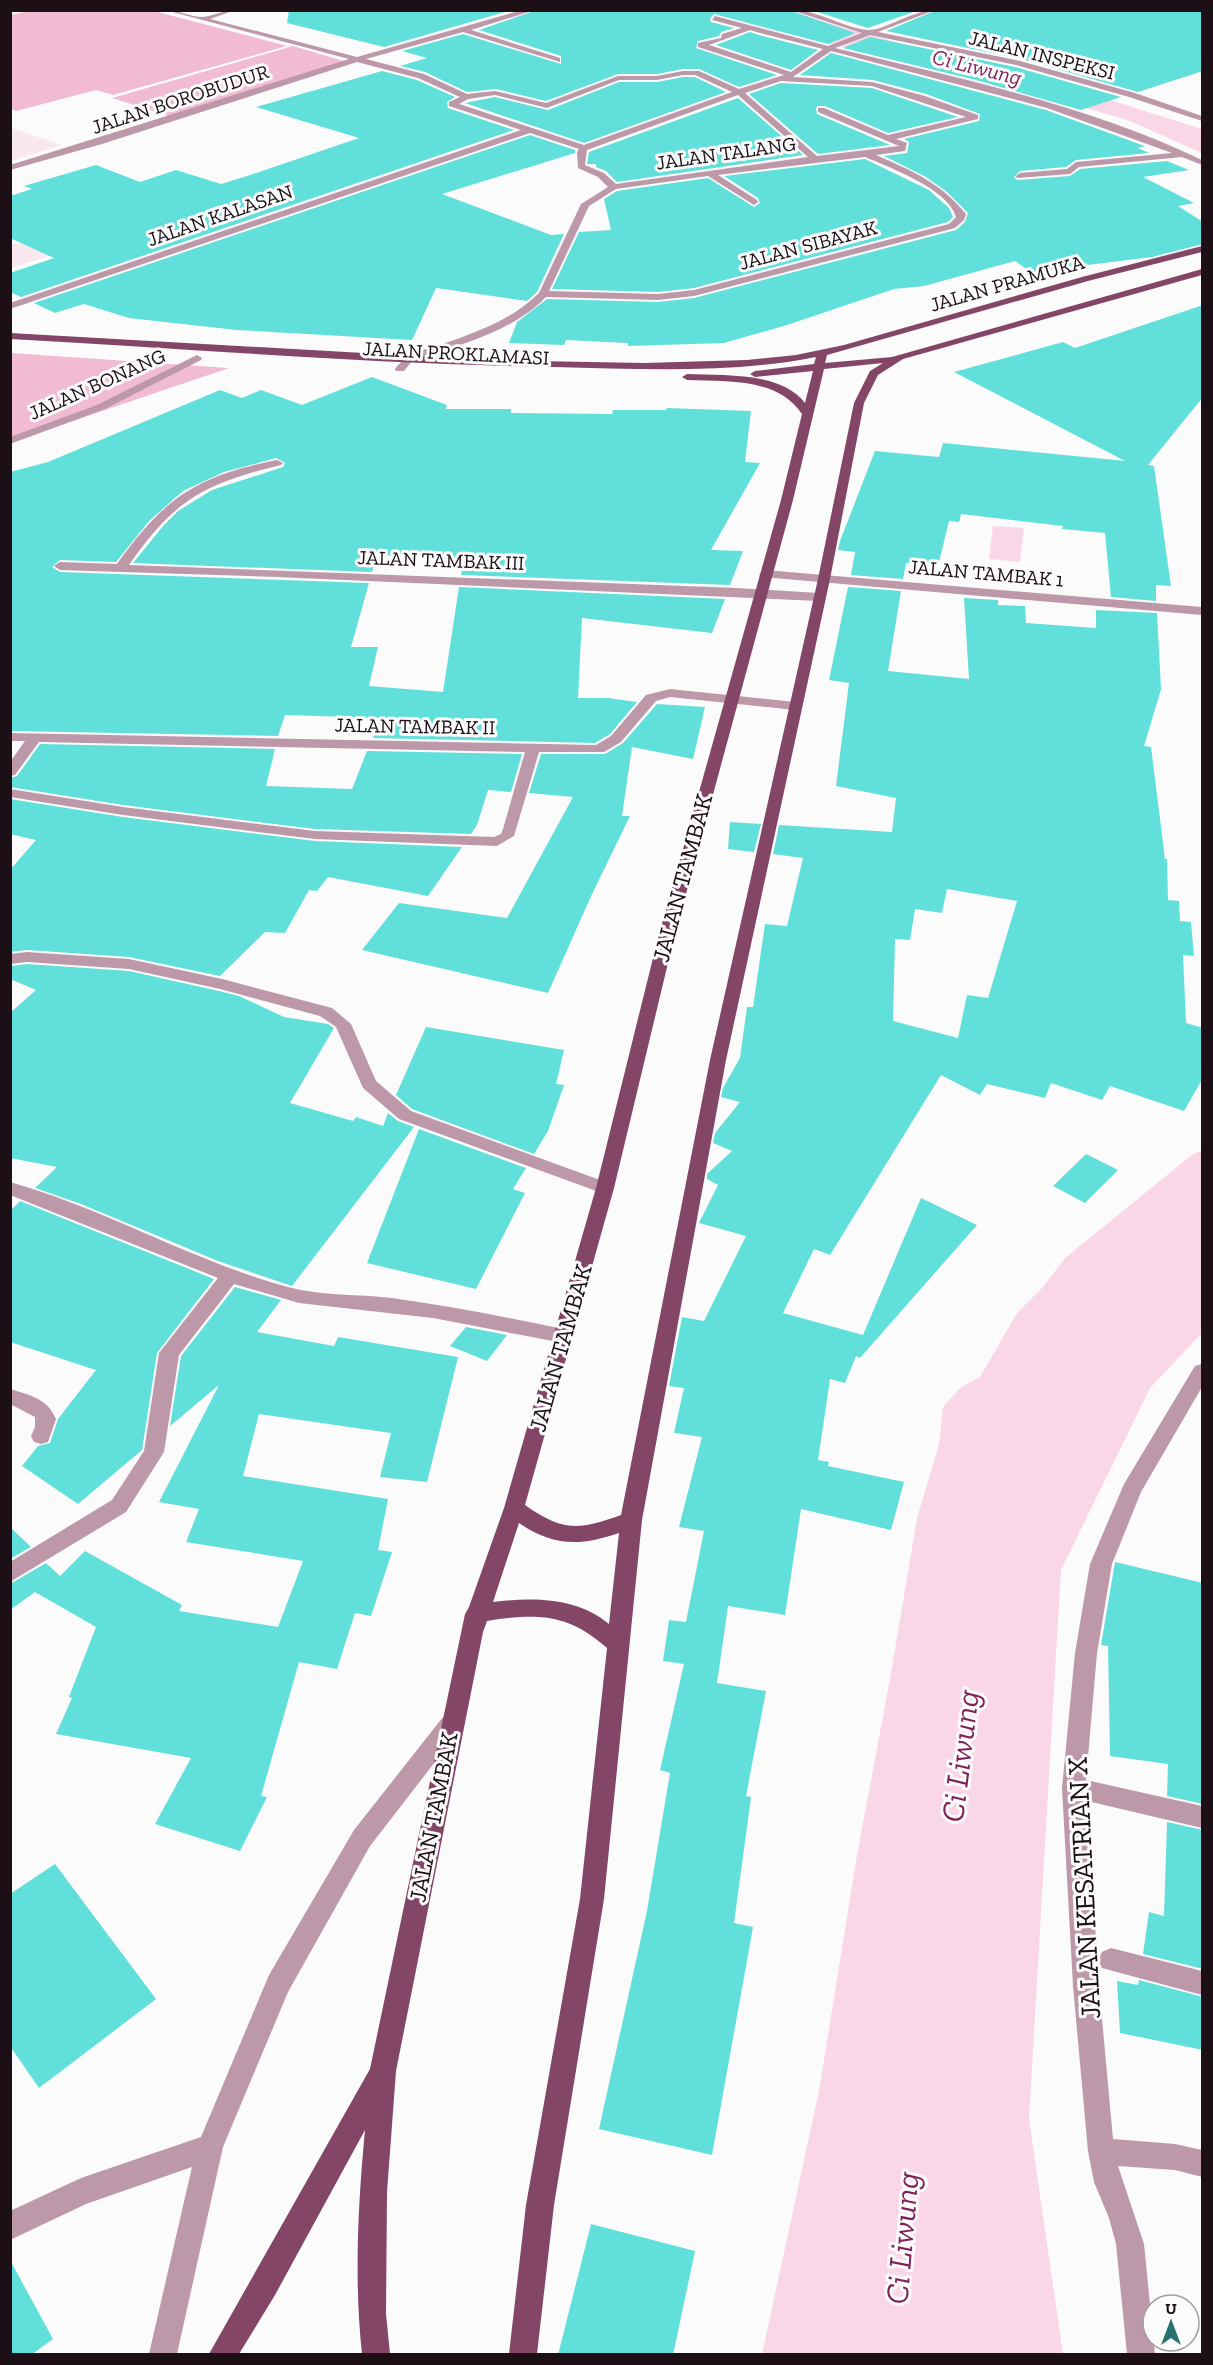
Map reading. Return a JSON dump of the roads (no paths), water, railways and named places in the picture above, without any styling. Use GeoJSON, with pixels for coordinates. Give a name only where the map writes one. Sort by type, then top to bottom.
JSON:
{"type":"FeatureCollection","features":[{"type":"Feature","properties":{"kind":"main road","name":"JALAN PRAMUKA"},"geometry":{"type":"LineString","coordinates":[[822,354],[1118,270],[1203,249]]}},
{"type":"Feature","properties":{"kind":"main road","name":"JALAN PRAMUKA"},"geometry":{"type":"LineString","coordinates":[[899,357],[1203,272]]}},
{"type":"Feature","properties":{"kind":"main road","name":"JALAN PROKLAMASI"},"geometry":{"type":"LineString","coordinates":[[10,336],[408,359],[644,366],[747,363],[822,354]]}},
{"type":"Feature","properties":{"kind":"main road","name":"JALAN PROKLAMASI"},"geometry":{"type":"LineString","coordinates":[[10,346],[560,376]]}},
{"type":"Feature","properties":{"kind":"main road","name":"JALAN TAMBAK"},"geometry":{"type":"LineString","coordinates":[[376,2355],[372,2314],[373,2193],[383,2071],[451,1724],[476,1614],[514,1508],[605,1188],[666,938],[761,593],[822,354]]}},
{"type":"Feature","properties":{"kind":"main road"},"geometry":{"type":"LineString","coordinates":[[808,415],[797,397],[774,387],[739,381],[682,377],[818,369],[899,357]]}},
{"type":"Feature","properties":{"kind":"main road"},"geometry":{"type":"LineString","coordinates":[[523,2355],[540,2205],[592,1899],[631,1520],[718,1060],[824,579],[859,403],[874,374],[899,357]]}},
{"type":"Feature","properties":{"kind":"main road"},"geometry":{"type":"LineString","coordinates":[[627,377],[658,377]]}},
{"type":"Feature","properties":{"kind":"main road"},"geometry":{"type":"LineString","coordinates":[[514,1508],[540,1527],[556,1534],[571,1536],[597,1531],[631,1520]]}},
{"type":"Feature","properties":{"kind":"main road"},"geometry":{"type":"LineString","coordinates":[[476,1614],[511,1607],[538,1608],[571,1615],[591,1623],[618,1645]]}},
{"type":"Feature","properties":{"kind":"main road"},"geometry":{"type":"LineString","coordinates":[[224,2355],[294,2234],[383,2071]]}},
{"type":"Feature","properties":{"kind":"street"},"geometry":{"type":"LineString","coordinates":[[168,10],[421,76],[466,98]]}},
{"type":"Feature","properties":{"kind":"street"},"geometry":{"type":"LineString","coordinates":[[200,19],[232,10]]}},
{"type":"Feature","properties":{"kind":"street","name":"JALAN BOROBUDUR"},"geometry":{"type":"LineString","coordinates":[[10,168],[358,59],[532,10]]}},
{"type":"Feature","properties":{"kind":"street","name":"JALAN INSPEKSI"},"geometry":{"type":"LineString","coordinates":[[794,10],[870,33],[1017,63],[1140,98],[1203,119]]}},
{"type":"Feature","properties":{"kind":"street","name":"JALAN TALANG"},"geometry":{"type":"LineString","coordinates":[[584,148],[695,106],[782,79],[792,75],[831,48],[932,10]]}},
{"type":"Feature","properties":{"kind":"street"},"geometry":{"type":"LineString","coordinates":[[715,18],[953,78],[1051,106],[1203,163]]}},
{"type":"Feature","properties":{"kind":"street"},"geometry":{"type":"LineString","coordinates":[[749,28],[725,36],[724,39],[701,45],[792,75]]}},
{"type":"Feature","properties":{"kind":"street"},"geometry":{"type":"LineString","coordinates":[[465,30],[557,60]]}},
{"type":"Feature","properties":{"kind":"street"},"geometry":{"type":"LineString","coordinates":[[614,188],[601,174],[581,166],[581,152],[584,148],[452,104],[466,98],[500,94],[547,106],[618,78],[657,78],[690,72],[739,92]]}},
{"type":"Feature","properties":{"kind":"street"},"geometry":{"type":"LineString","coordinates":[[782,79],[872,84],[922,98],[975,117],[888,138]]}},
{"type":"Feature","properties":{"kind":"street","name":"JALAN TALANG"},"geometry":{"type":"LineString","coordinates":[[739,92],[815,159]]}},
{"type":"Feature","properties":{"kind":"street"},"geometry":{"type":"LineString","coordinates":[[815,159],[904,148],[900,142],[821,110]]}},
{"type":"Feature","properties":{"kind":"street","name":"JALAN KALASAN"},"geometry":{"type":"LineString","coordinates":[[10,306],[529,130]]}},
{"type":"Feature","properties":{"kind":"street","name":"JALAN SIBAYAK"},"geometry":{"type":"LineString","coordinates":[[543,294],[658,297],[694,293],[952,226],[961,218],[961,214],[940,191],[922,179],[867,153]]}},
{"type":"Feature","properties":{"kind":"street"},"geometry":{"type":"LineString","coordinates":[[1020,176],[1070,171],[1076,165],[1184,154]]}},
{"type":"Feature","properties":{"kind":"street","name":"JALAN TALANG"},"geometry":{"type":"LineString","coordinates":[[408,359],[513,319],[534,305],[543,294],[585,204],[614,188],[815,159]]}},
{"type":"Feature","properties":{"kind":"street"},"geometry":{"type":"LineString","coordinates":[[709,173],[754,202]]}},
{"type":"Feature","properties":{"kind":"street","name":"JALAN BONANG"},"geometry":{"type":"LineString","coordinates":[[10,441],[101,407],[197,358]]}},
{"type":"Feature","properties":{"kind":"street"},"geometry":{"type":"LineString","coordinates":[[400,369],[408,359]]}},
{"type":"Feature","properties":{"kind":"street"},"geometry":{"type":"LineString","coordinates":[[120,568],[162,513],[180,499],[229,476],[277,463]]}},
{"type":"Feature","properties":{"kind":"street","name":"JALAN TAMBAK III"},"geometry":{"type":"LineString","coordinates":[[60,566],[301,573],[819,597]]}},
{"type":"Feature","properties":{"kind":"street","name":"JALAN TAMBAK 1"},"geometry":{"type":"LineString","coordinates":[[765,574],[1203,611]]}},
{"type":"Feature","properties":{"kind":"street","name":"JALAN TAMBAK II"},"geometry":{"type":"LineString","coordinates":[[10,737],[599,749],[616,739],[651,698],[670,693],[795,706]]}},
{"type":"Feature","properties":{"kind":"street"},"geometry":{"type":"LineString","coordinates":[[10,772],[35,738]]}},
{"type":"Feature","properties":{"kind":"street"},"geometry":{"type":"LineString","coordinates":[[10,793],[123,811],[304,834],[497,842],[507,836],[510,829],[533,748]]}},
{"type":"Feature","properties":{"kind":"street"},"geometry":{"type":"LineString","coordinates":[[10,959],[27,957],[129,964],[222,984],[326,1012],[343,1024],[369,1084],[405,1115],[605,1188]]}},
{"type":"Feature","properties":{"kind":"street"},"geometry":{"type":"LineString","coordinates":[[10,1188],[61,1205],[230,1276],[288,1294],[327,1301],[386,1304],[463,1314],[563,1336]]}},
{"type":"Feature","properties":{"kind":"street"},"geometry":{"type":"LineString","coordinates":[[10,1573],[118,1506],[154,1452],[169,1353],[230,1276]]}},
{"type":"Feature","properties":{"kind":"street","name":"JALAN KESATRIAN X"},"geometry":{"type":"LineString","coordinates":[[1141,2355],[1130,2244],[1123,2217],[1108,2182],[1101,2151],[1086,1986],[1074,1788],[1086,1653],[1101,1564],[1131,1490],[1203,1371]]}},
{"type":"Feature","properties":{"kind":"street"},"geometry":{"type":"LineString","coordinates":[[10,1396],[38,1407],[44,1413],[46,1421],[41,1436]]}},
{"type":"Feature","properties":{"kind":"street"},"geometry":{"type":"LineString","coordinates":[[163,2355],[210,2147],[278,1984],[362,1838],[451,1724]]}},
{"type":"Feature","properties":{"kind":"street"},"geometry":{"type":"LineString","coordinates":[[1074,1788],[1203,1817]]}},
{"type":"Feature","properties":{"kind":"street"},"geometry":{"type":"LineString","coordinates":[[1111,1960],[1203,1983]]}},
{"type":"Feature","properties":{"kind":"street"},"geometry":{"type":"LineString","coordinates":[[10,2226],[81,2193],[210,2147]]}},
{"type":"Feature","properties":{"kind":"street"},"geometry":{"type":"LineString","coordinates":[[1101,2151],[1175,2157],[1203,2163]]}},
{"type":"Feature","properties":{"kind":"water","name":"Ci Liwung"},"geometry":{"type":"Polygon","coordinates":[[[786,11],[941,55],[1008,68],[1202,129],[1202,153],[1130,121],[1035,93],[806,38],[723,13],[786,11]]]}},
{"type":"Feature","properties":{"kind":"water"},"geometry":{"type":"Polygon","coordinates":[[[993,526],[1024,528],[1020,562],[989,559],[993,526]]]}},
{"type":"Feature","properties":{"kind":"water","name":"Ci Liwung"},"geometry":{"type":"Polygon","coordinates":[[[1202,1151],[1202,1333],[1150,1388],[1061,1570],[1029,2119],[1063,2354],[762,2354],[819,2091],[857,1855],[917,1518],[939,1444],[943,1407],[961,1387],[980,1377],[1017,1313],[1043,1287],[1065,1258],[1193,1154],[1202,1151]]]}}]}
